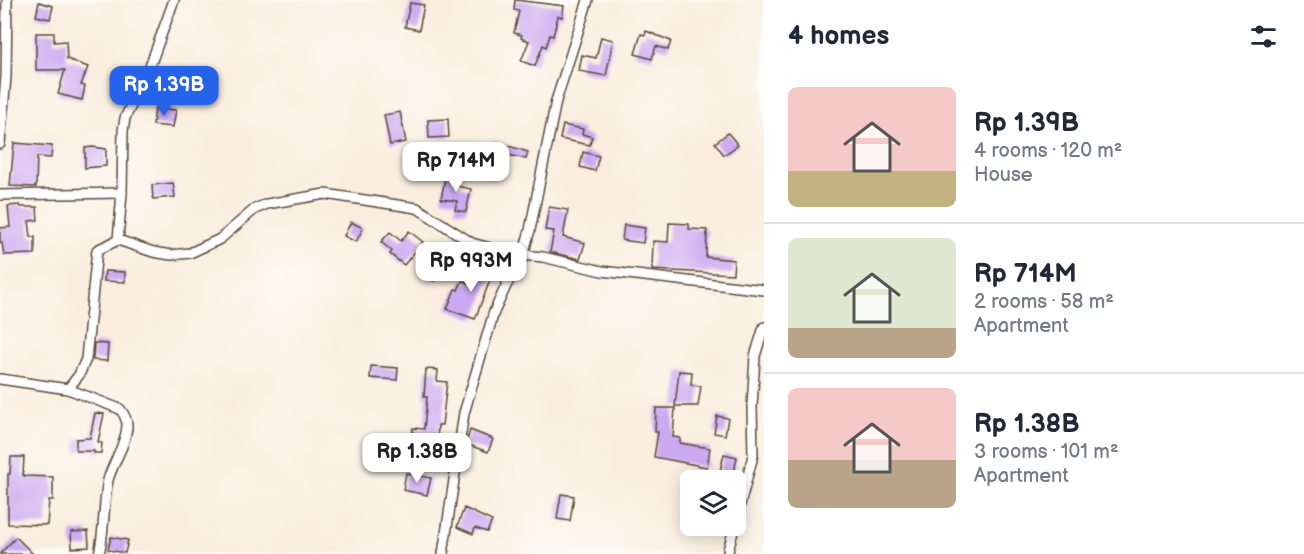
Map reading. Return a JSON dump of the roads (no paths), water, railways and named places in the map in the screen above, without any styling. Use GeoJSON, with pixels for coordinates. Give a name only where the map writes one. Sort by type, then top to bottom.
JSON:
{"type":"FeatureCollection","features":[{"type":"Feature","properties":{"kind":"street"},"geometry":{"type":"LineString","coordinates":[[0,144],[6,77],[7,0]]}},
{"type":"Feature","properties":{"kind":"street"},"geometry":{"type":"LineString","coordinates":[[118,240],[122,193],[123,131],[126,118],[150,66],[174,0]]}},
{"type":"Feature","properties":{"kind":"street"},"geometry":{"type":"LineString","coordinates":[[443,554],[464,413],[494,312],[523,254],[530,230],[556,100],[588,0]]}},
{"type":"Feature","properties":{"kind":"street"},"geometry":{"type":"LineString","coordinates":[[0,195],[122,193]]}},
{"type":"Feature","properties":{"kind":"street"},"geometry":{"type":"LineString","coordinates":[[68,389],[79,375],[86,359],[97,250],[118,240],[153,252],[171,255],[190,253],[220,239],[255,209],[267,204],[326,194],[417,208],[472,243],[511,254],[523,254],[602,271],[764,290]]}},
{"type":"Feature","properties":{"kind":"street"},"geometry":{"type":"LineString","coordinates":[[746,482],[753,456],[752,407],[755,356],[764,327]]}},
{"type":"Feature","properties":{"kind":"street"},"geometry":{"type":"LineString","coordinates":[[0,379],[68,389],[120,409],[125,416],[127,428],[106,490],[103,538],[99,554]]}},
{"type":"Feature","properties":{"kind":"street"},"geometry":{"type":"LineString","coordinates":[[729,554],[732,536]]}}]}
